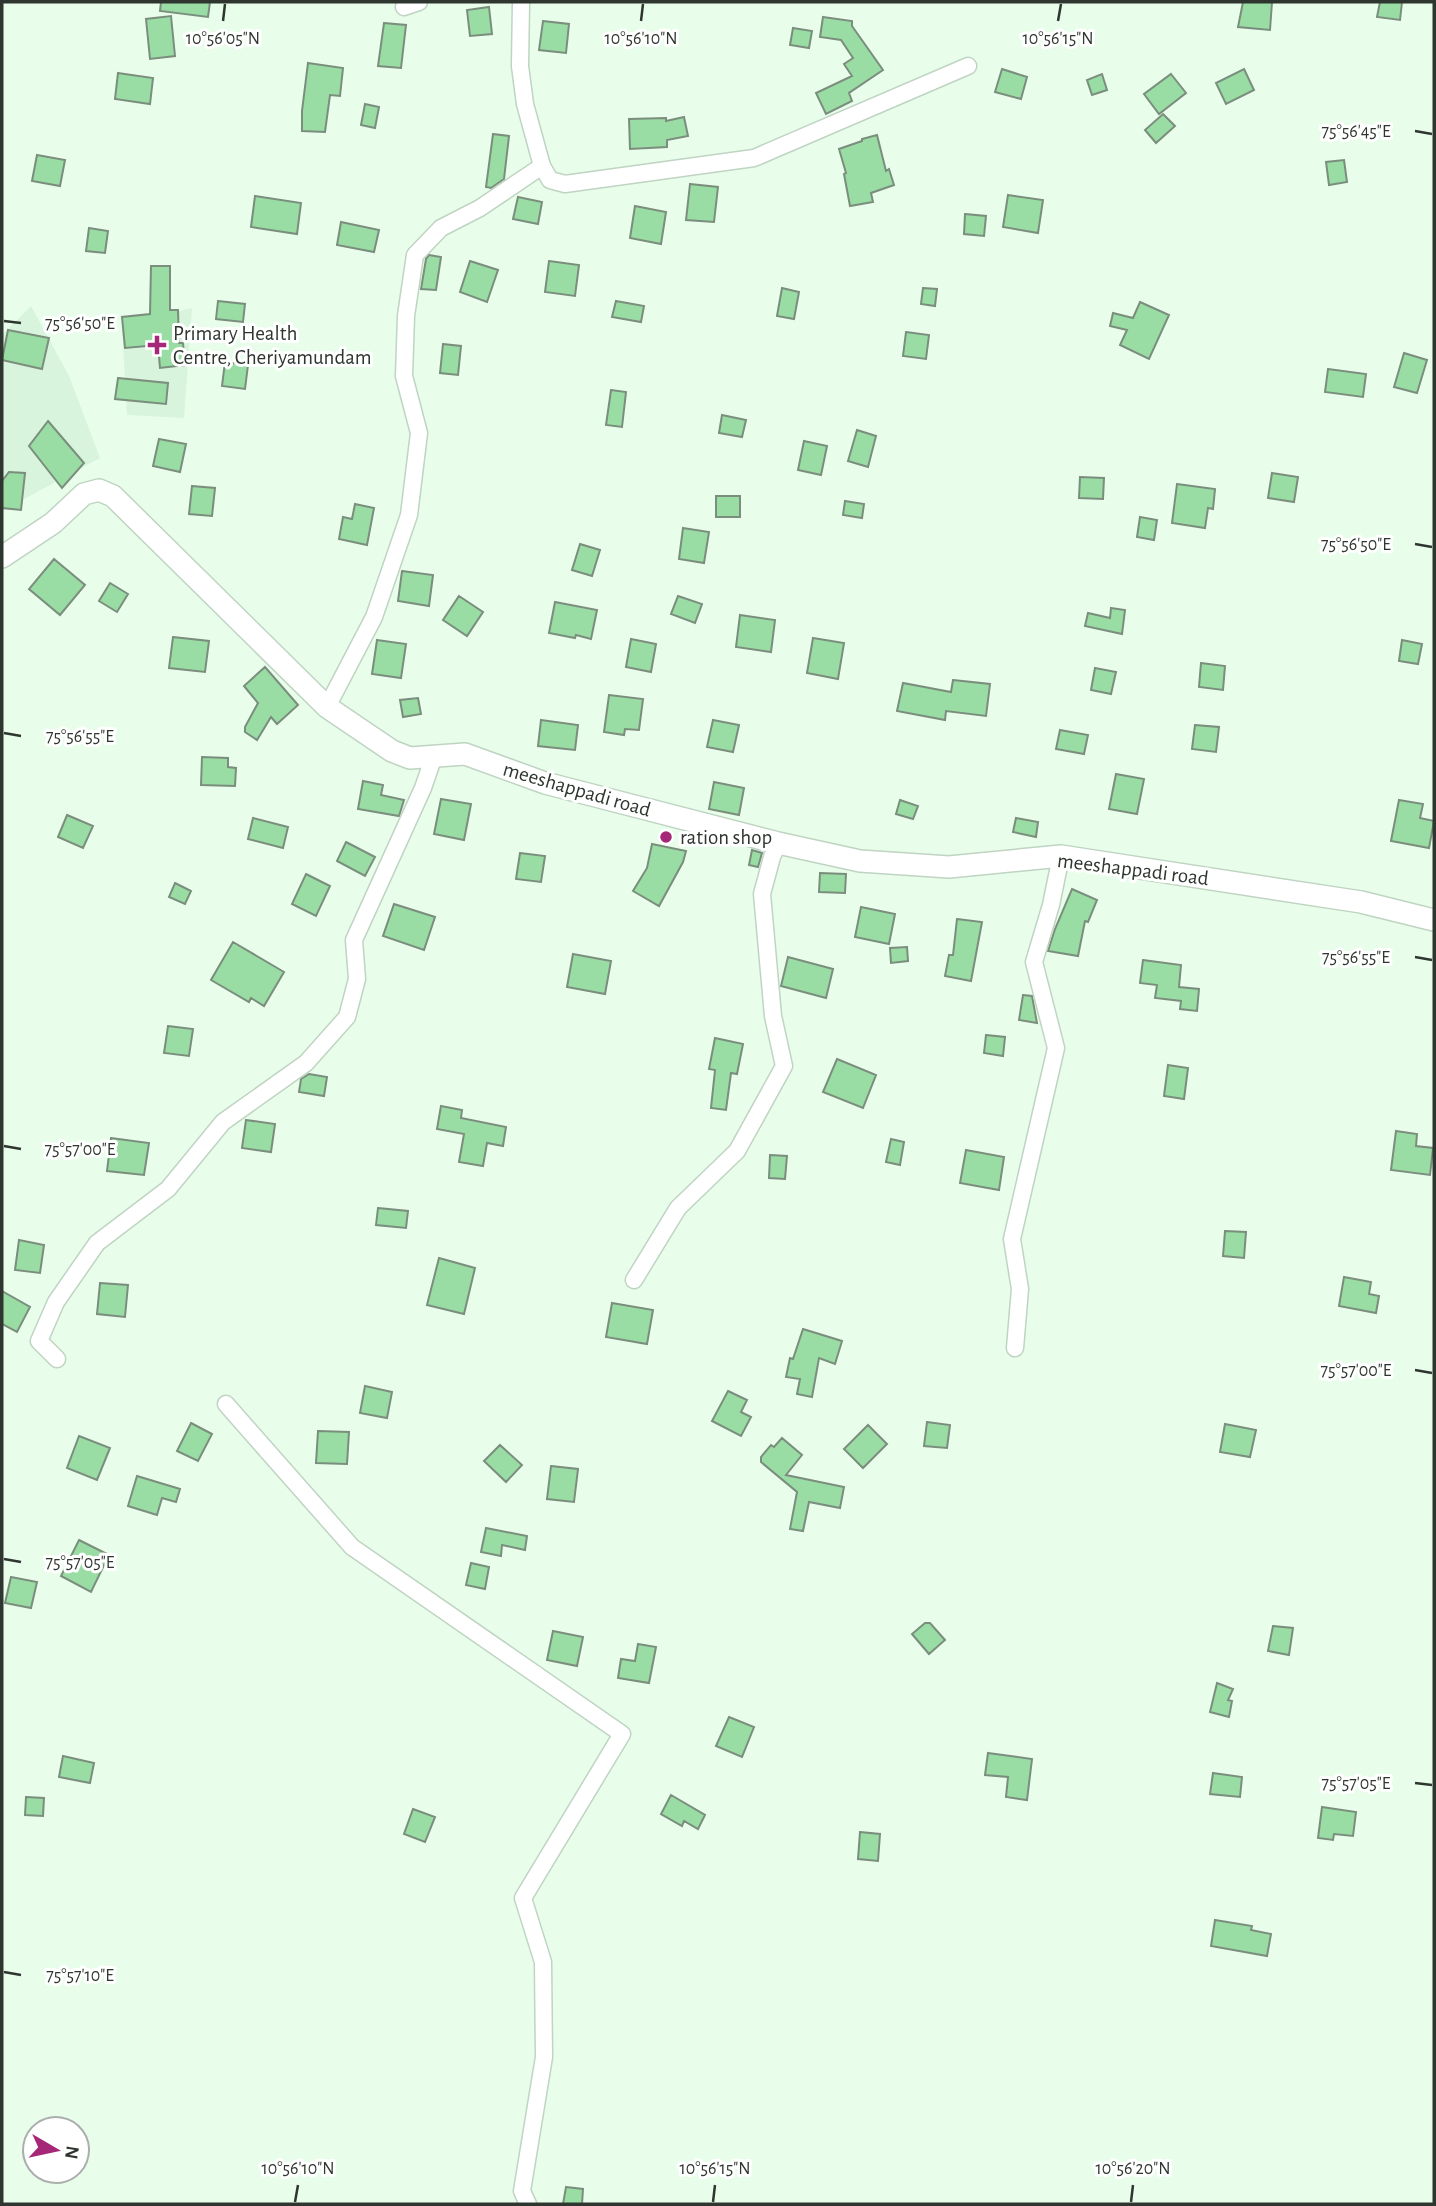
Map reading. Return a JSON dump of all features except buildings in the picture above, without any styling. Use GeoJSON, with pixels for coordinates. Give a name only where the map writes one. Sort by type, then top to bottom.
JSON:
{"type":"FeatureCollection","features":[{"type":"Feature","properties":{"kind":"street"},"geometry":{"type":"LineString","coordinates":[[521,2],[520,66],[525,104],[542,166],[550,180],[565,184],[754,158],[968,66]]}},
{"type":"Feature","properties":{"kind":"street"},"geometry":{"type":"LineString","coordinates":[[327,707],[374,617],[409,515],[419,433],[404,376],[406,316],[415,254],[441,228],[480,208],[542,166]]}},
{"type":"Feature","properties":{"kind":"street","name":"meeshappadi road"},"geometry":{"type":"LineString","coordinates":[[2,557],[53,523],[84,494],[99,490],[113,496],[327,707],[392,751],[410,758],[465,754],[545,783],[778,843],[860,861],[949,867],[1061,856],[1361,902],[1434,920]]}},
{"type":"Feature","properties":{"kind":"street"},"geometry":{"type":"LineString","coordinates":[[57,1359],[39,1341],[56,1302],[97,1243],[168,1189],[223,1122],[306,1063],[347,1017],[357,979],[354,940],[418,800],[434,756]]}},
{"type":"Feature","properties":{"kind":"street"},"geometry":{"type":"LineString","coordinates":[[634,1280],[678,1208],[737,1151],[785,1066],[774,1016],[762,894],[778,843]]}},
{"type":"Feature","properties":{"kind":"street"},"geometry":{"type":"LineString","coordinates":[[1015,1348],[1020,1289],[1012,1239],[1056,1048],[1034,962],[1051,905],[1061,856]]}},
{"type":"Feature","properties":{"kind":"street"},"geometry":{"type":"LineString","coordinates":[[226,1404],[352,1547],[622,1734],[523,1898],[543,1962],[544,2057],[522,2191],[528,2204]]}},
{"type":"Feature","properties":{"kind":"shaded area"},"geometry":{"type":"Polygon","coordinates":[[[31,306],[69,376],[100,458],[2,511],[2,335],[31,306]]]}},
{"type":"Feature","properties":{"kind":"shaded area","name":"Primary Health Centre, Cheriyamundam"},"geometry":{"type":"Polygon","coordinates":[[[192,308],[184,418],[127,415],[122,325],[192,308]]]}},
{"type":"Feature","properties":{"kind":"place","name":"Primary Health Centre, Cheriyamundam"},"geometry":{"type":"Point","coordinates":[157,345]}},
{"type":"Feature","properties":{"kind":"place","name":"ration shop"},"geometry":{"type":"Point","coordinates":[666,837]}}]}
